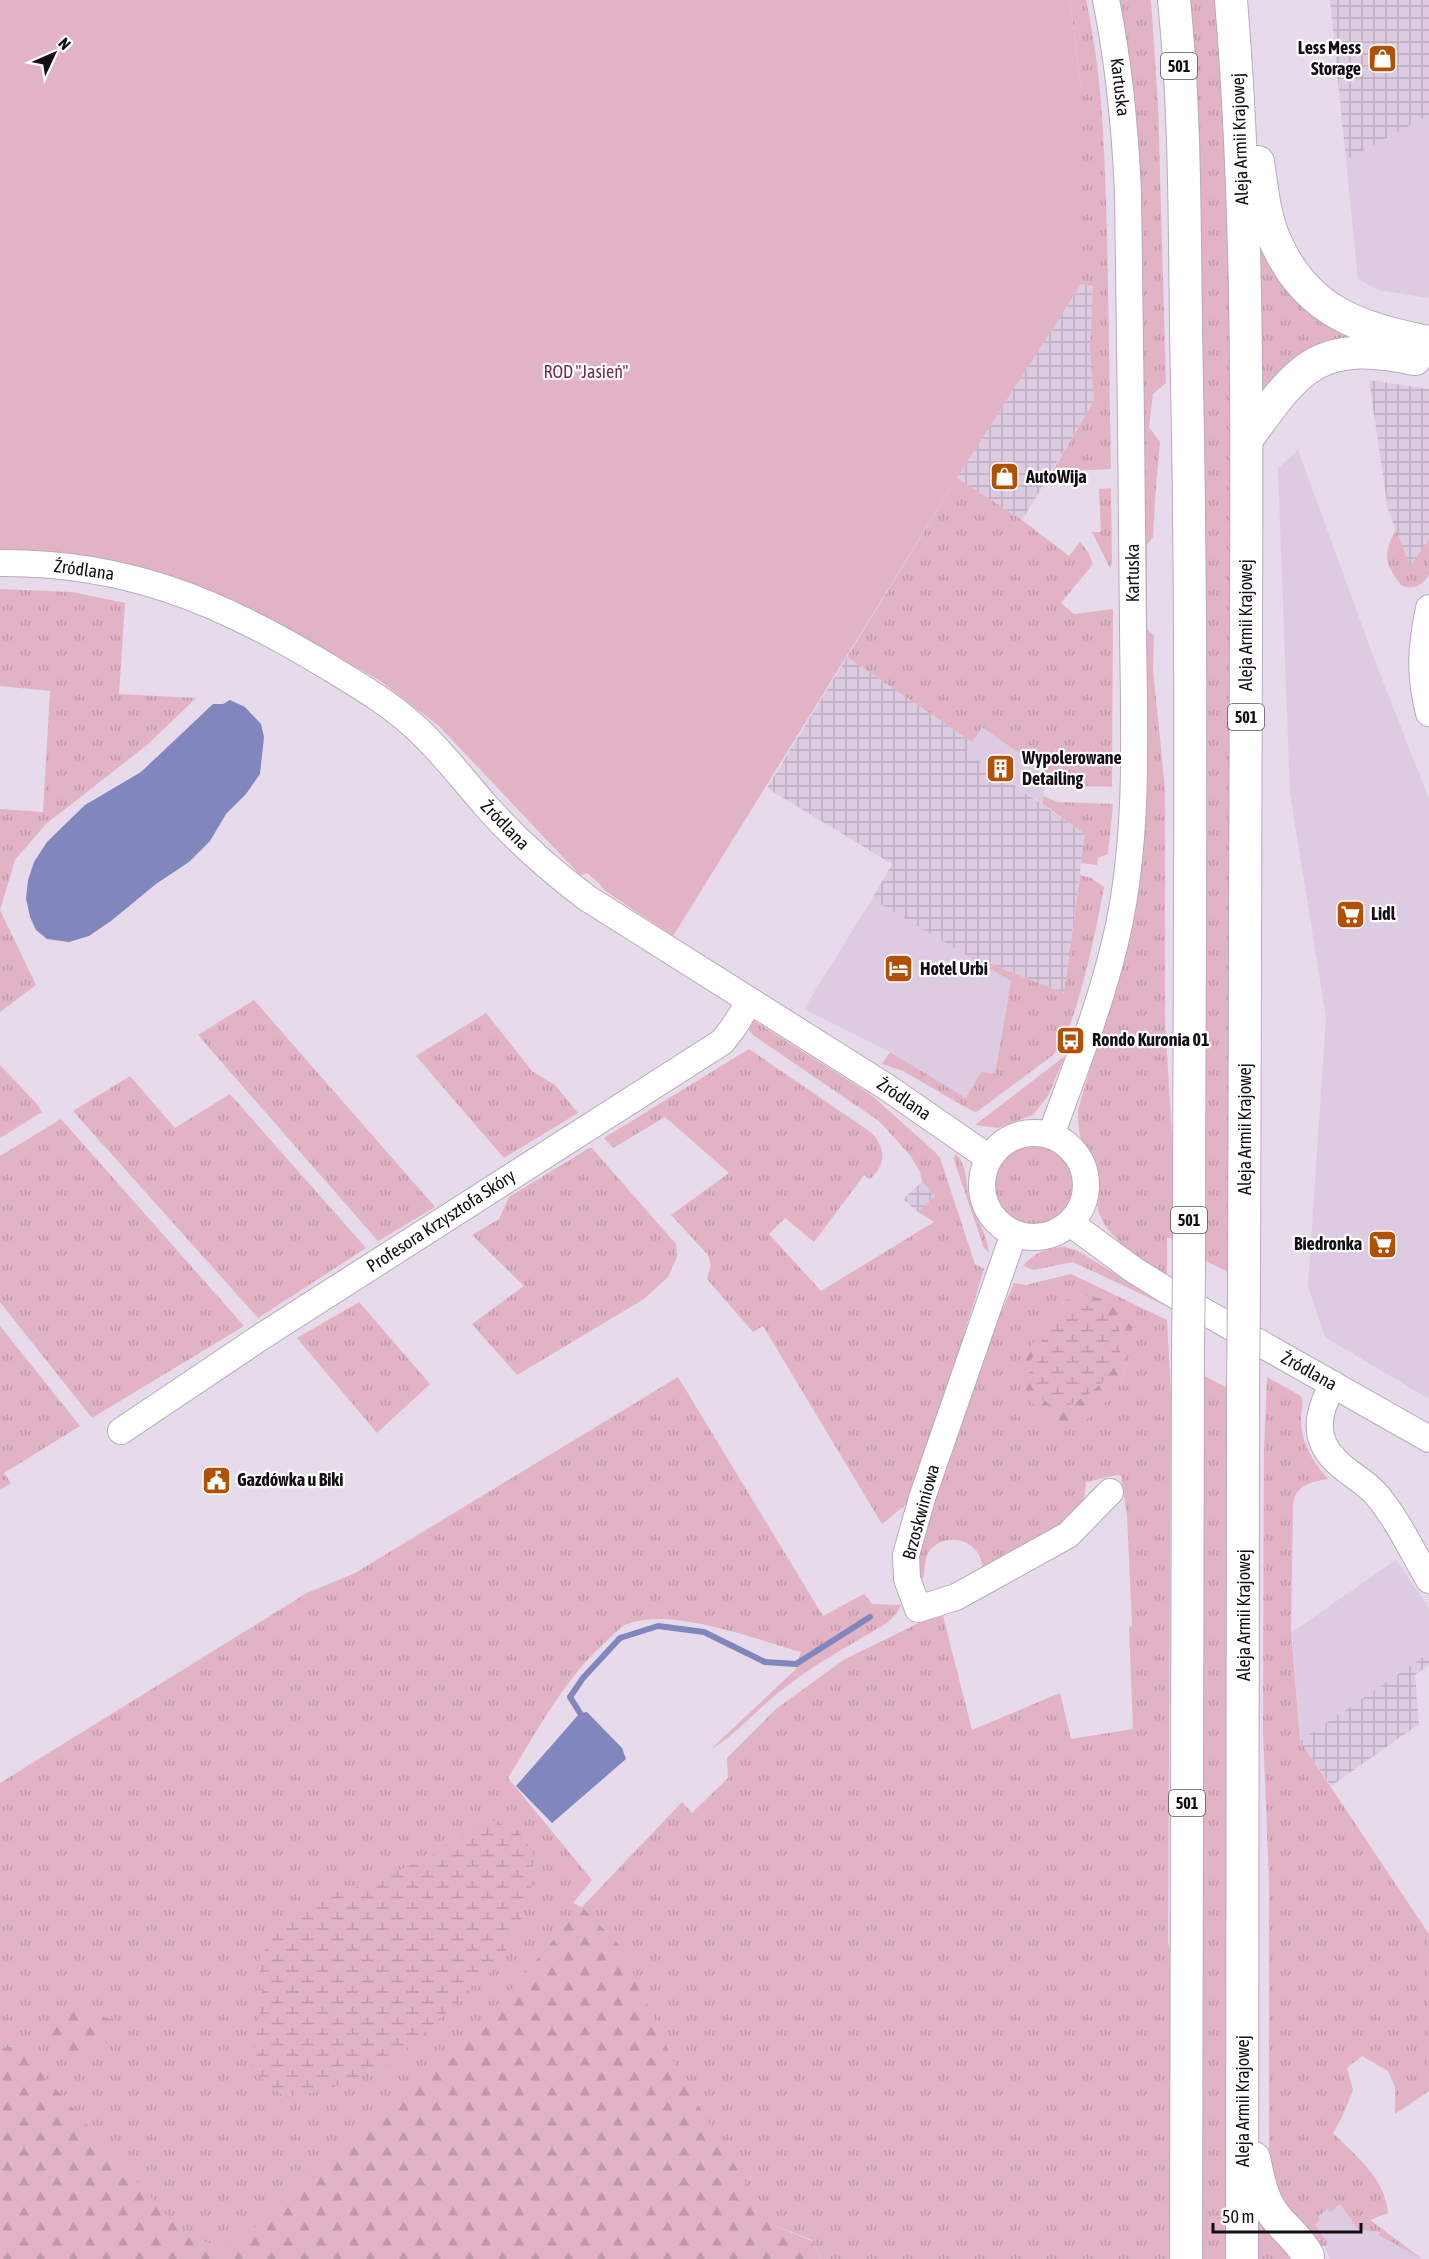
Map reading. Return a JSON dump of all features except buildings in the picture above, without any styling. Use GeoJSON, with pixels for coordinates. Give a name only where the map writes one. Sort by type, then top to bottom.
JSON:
{"type":"FeatureCollection","features":[{"type":"Feature","properties":{"kind":"main road","name":"501"},"geometry":{"type":"LineString","coordinates":[[1174,0],[1178,36],[1182,132],[1189,491],[1186,2259]]}},
{"type":"Feature","properties":{"kind":"main road","name":"Aleja Armii Krajowej"},"geometry":{"type":"LineString","coordinates":[[1231,0],[1237,72],[1242,206],[1246,439],[1242,2259]]}},
{"type":"Feature","properties":{"kind":"main road"},"geometry":{"type":"LineString","coordinates":[[1237,72],[1255,147],[1267,213],[1273,236],[1287,264],[1324,306],[1368,328],[1429,342]]}},
{"type":"Feature","properties":{"kind":"main road"},"geometry":{"type":"LineString","coordinates":[[1246,439],[1281,391],[1308,366],[1346,352],[1376,353],[1429,362]]}},
{"type":"Feature","properties":{"kind":"main road"},"geometry":{"type":"LineString","coordinates":[[1242,2098],[1264,2197],[1272,2212],[1301,2243],[1309,2257]]}},
{"type":"Feature","properties":{"kind":"street","name":"Kartuska"},"geometry":{"type":"LineString","coordinates":[[1051,1135],[1089,1032],[1110,965],[1128,874],[1134,796],[1128,192],[1120,76],[1106,0]]}},
{"type":"Feature","properties":{"kind":"street","name":"Źródlana"},"geometry":{"type":"LineString","coordinates":[[0,563],[30,563],[100,570],[134,577],[209,603],[275,635],[375,695],[415,726],[487,808],[548,868],[587,898],[885,1086],[989,1158]]}},
{"type":"Feature","properties":{"kind":"street"},"geometry":{"type":"LineString","coordinates":[[1429,608],[1421,643],[1421,675],[1429,713]]}},
{"type":"Feature","properties":{"kind":"street","name":"Profesora Krzysztofa Skóry"},"geometry":{"type":"LineString","coordinates":[[120,1431],[269,1331],[722,1042],[750,1000]]}},
{"type":"Feature","properties":{"kind":"street"},"geometry":{"type":"LineString","coordinates":[[1037,1132],[1051,1135],[1073,1150],[1081,1161],[1087,1187],[1084,1200],[1079,1212],[1062,1229],[1044,1236],[1023,1236],[1001,1225],[991,1214],[984,1201],[982,1179],[989,1158],[998,1147],[1016,1136],[1037,1132]]}},
{"type":"Feature","properties":{"kind":"street","name":"Źródlana"},"geometry":{"type":"LineString","coordinates":[[1070,1223],[1134,1270],[1166,1290],[1429,1439]]}},
{"type":"Feature","properties":{"kind":"street","name":"Brzoskwiniowa"},"geometry":{"type":"LineString","coordinates":[[1014,1233],[922,1498],[906,1555],[907,1580],[918,1609],[956,1597],[1068,1535],[1110,1492]]}},
{"type":"Feature","properties":{"kind":"street"},"geometry":{"type":"LineString","coordinates":[[1333,1384],[1323,1403],[1319,1422],[1326,1449],[1335,1461],[1375,1493],[1429,1580]]}},
{"type":"Feature","properties":{"kind":"shaded area","name":"Less Mess Storage"},"geometry":{"type":"Polygon","coordinates":[[[1330,0],[1429,0],[1429,115],[1346,160],[1330,0]]]}},
{"type":"Feature","properties":{"kind":"shaded area"},"geometry":{"type":"Polygon","coordinates":[[[1429,115],[1429,298],[1378,290],[1358,279],[1346,160],[1429,115]]]}},
{"type":"Feature","properties":{"kind":"shaded area"},"geometry":{"type":"Polygon","coordinates":[[[1081,284],[1093,286],[1090,349],[1094,401],[1022,520],[957,478],[1081,284]]]}},
{"type":"Feature","properties":{"kind":"shaded area"},"geometry":{"type":"Polygon","coordinates":[[[1369,380],[1429,389],[1429,540],[1410,567],[1388,510],[1369,380]]]}},
{"type":"Feature","properties":{"kind":"shaded area"},"geometry":{"type":"Polygon","coordinates":[[[1298,450],[1375,661],[1429,799],[1429,1399],[1325,1337],[1308,1286],[1326,1018],[1290,793],[1278,468],[1298,450]]]}},
{"type":"Feature","properties":{"kind":"shaded area"},"geometry":{"type":"Polygon","coordinates":[[[847,657],[972,742],[966,752],[1085,834],[1064,993],[963,953],[872,899],[892,864],[767,788],[847,657]]]}},
{"type":"Feature","properties":{"kind":"shaded area"},"geometry":{"type":"Polygon","coordinates":[[[982,726],[1046,771],[1043,804],[965,752],[982,726]]]}},
{"type":"Feature","properties":{"kind":"shaded area"},"geometry":{"type":"Polygon","coordinates":[[[872,899],[1011,981],[995,1074],[966,1098],[890,1052],[804,1009],[872,899]]]}},
{"type":"Feature","properties":{"kind":"shaded area"},"geometry":{"type":"Polygon","coordinates":[[[922,1182],[935,1197],[918,1212],[903,1199],[922,1182]]]}},
{"type":"Feature","properties":{"kind":"shaded area"},"geometry":{"type":"Polygon","coordinates":[[[1396,1560],[1429,1608],[1429,1653],[1300,1741],[1292,1632],[1396,1560]]]}},
{"type":"Feature","properties":{"kind":"shaded area"},"geometry":{"type":"Polygon","coordinates":[[[1429,1653],[1429,1665],[1415,1675],[1419,1724],[1331,1786],[1300,1741],[1429,1653]]]}},
{"type":"Feature","properties":{"kind":"shaded area"},"geometry":{"type":"Polygon","coordinates":[[[1335,2193],[1422,2259],[1330,2259],[1322,2240],[1305,2221],[1335,2193]]]}},
{"type":"Feature","properties":{"kind":"green space","name":"ROD \"Jasień\""},"geometry":{"type":"Polygon","coordinates":[[[0,0],[1070,0],[1081,87],[1081,284],[957,478],[673,936],[604,890],[587,873],[580,875],[439,726],[379,680],[283,628],[98,559],[25,551],[0,551],[0,0]]]}},
{"type":"Feature","properties":{"kind":"green space"},"geometry":{"type":"Polygon","coordinates":[[[1070,0],[1086,0],[1101,101],[1107,237],[1111,469],[1052,472],[1094,401],[1090,349],[1093,286],[1081,284],[1081,87],[1070,0]]]}},
{"type":"Feature","properties":{"kind":"green space"},"geometry":{"type":"Polygon","coordinates":[[[1119,0],[1151,0],[1158,105],[1166,383],[1153,394],[1149,427],[1160,442],[1153,537],[1147,545],[1147,629],[1154,636],[1153,669],[1165,789],[1165,1021],[1174,1168],[1174,1238],[1167,1238],[1167,1276],[1124,1246],[1106,1226],[1097,1204],[1097,1169],[1081,1138],[1078,1121],[1078,1110],[1120,967],[1138,167],[1132,80],[1119,0]]]}},
{"type":"Feature","properties":{"kind":"green space"},"geometry":{"type":"Polygon","coordinates":[[[1188,0],[1216,0],[1221,56],[1231,298],[1232,1274],[1202,1259],[1188,0]]]}},
{"type":"Feature","properties":{"kind":"green space"},"geometry":{"type":"Polygon","coordinates":[[[1260,237],[1361,343],[1262,399],[1260,237]]]}},
{"type":"Feature","properties":{"kind":"green space"},"geometry":{"type":"Polygon","coordinates":[[[957,478],[1022,520],[1069,556],[1080,542],[1088,552],[1093,564],[1061,603],[1074,614],[1113,609],[1112,787],[1069,785],[1045,778],[1045,771],[982,727],[972,742],[847,657],[957,478]]]}},
{"type":"Feature","properties":{"kind":"green space"},"geometry":{"type":"Polygon","coordinates":[[[1111,488],[1112,564],[1110,568],[1092,532],[1101,532],[1099,489],[1111,488]]]}},
{"type":"Feature","properties":{"kind":"green space"},"geometry":{"type":"Polygon","coordinates":[[[1396,530],[1410,566],[1429,540],[1429,575],[1417,586],[1410,588],[1401,585],[1391,570],[1387,552],[1396,530]]]}},
{"type":"Feature","properties":{"kind":"green space"},"geometry":{"type":"Polygon","coordinates":[[[0,589],[72,592],[125,603],[119,694],[196,698],[147,745],[46,824],[15,860],[0,910],[0,809],[43,812],[50,691],[0,686],[0,589]]]}},
{"type":"Feature","properties":{"kind":"green space"},"geometry":{"type":"Polygon","coordinates":[[[1043,796],[1058,802],[1113,804],[1108,854],[1098,858],[1097,865],[1081,863],[1085,834],[1043,804],[1043,796]]]}},
{"type":"Feature","properties":{"kind":"green space"},"geometry":{"type":"Polygon","coordinates":[[[1080,875],[1091,878],[1104,887],[1078,1001],[1062,1042],[1053,1055],[974,1112],[903,1071],[882,1064],[890,1052],[966,1098],[981,1072],[995,1074],[1011,981],[963,953],[1064,993],[1080,875]]]}},
{"type":"Feature","properties":{"kind":"green space"},"geometry":{"type":"Polygon","coordinates":[[[0,910],[36,985],[0,1012],[0,910]]]}},
{"type":"Feature","properties":{"kind":"green space"},"geometry":{"type":"Polygon","coordinates":[[[254,1000],[435,1207],[378,1241],[198,1035],[254,1000]]]}},
{"type":"Feature","properties":{"kind":"green space"},"geometry":{"type":"Polygon","coordinates":[[[486,1013],[532,1071],[555,1085],[578,1113],[504,1158],[416,1056],[486,1013]]]}},
{"type":"Feature","properties":{"kind":"green space"},"geometry":{"type":"Polygon","coordinates":[[[753,1020],[870,1094],[935,1152],[940,1158],[975,1264],[984,1269],[914,1498],[882,1524],[763,1326],[753,1332],[707,1279],[711,1265],[708,1255],[671,1215],[729,1173],[665,1117],[613,1148],[604,1138],[749,1049],[872,1133],[882,1151],[881,1163],[875,1174],[870,1179],[864,1175],[814,1242],[785,1218],[769,1234],[821,1291],[934,1222],[918,1212],[935,1196],[922,1182],[920,1172],[910,1155],[879,1121],[753,1035],[747,1028],[753,1020]]]}},
{"type":"Feature","properties":{"kind":"green space"},"geometry":{"type":"Polygon","coordinates":[[[1065,1056],[1048,1096],[1033,1115],[998,1128],[975,1125],[1065,1056]]]}},
{"type":"Feature","properties":{"kind":"green space"},"geometry":{"type":"Polygon","coordinates":[[[0,1065],[42,1112],[0,1138],[0,1065]]]}},
{"type":"Feature","properties":{"kind":"green space"},"geometry":{"type":"Polygon","coordinates":[[[130,1076],[175,1128],[230,1094],[366,1248],[258,1318],[73,1111],[130,1076]]]}},
{"type":"Feature","properties":{"kind":"green space"},"geometry":{"type":"Polygon","coordinates":[[[61,1119],[244,1326],[92,1418],[0,1302],[0,1156],[61,1119]]]}},
{"type":"Feature","properties":{"kind":"green space"},"geometry":{"type":"Polygon","coordinates":[[[1034,1141],[1051,1144],[1065,1154],[1075,1168],[1078,1185],[1075,1202],[1065,1216],[1051,1226],[1034,1229],[1017,1226],[1003,1216],[993,1202],[990,1185],[993,1168],[1003,1154],[1017,1144],[1034,1141]]]}},
{"type":"Feature","properties":{"kind":"green space"},"geometry":{"type":"Polygon","coordinates":[[[591,1147],[676,1244],[677,1257],[668,1277],[644,1299],[517,1375],[472,1324],[524,1286],[472,1235],[499,1219],[509,1197],[591,1147]]]}},
{"type":"Feature","properties":{"kind":"green space"},"geometry":{"type":"Polygon","coordinates":[[[956,1154],[965,1172],[971,1204],[984,1233],[989,1253],[984,1248],[955,1163],[956,1154]]]}},
{"type":"Feature","properties":{"kind":"green space"},"geometry":{"type":"Polygon","coordinates":[[[1065,1247],[1078,1251],[1167,1303],[1167,1306],[1073,1262],[1034,1270],[1023,1266],[1032,1257],[1042,1252],[1065,1247]]]}},
{"type":"Feature","properties":{"kind":"green space"},"geometry":{"type":"Polygon","coordinates":[[[1071,1274],[1167,1320],[1171,1395],[1168,1942],[1172,1957],[1172,2259],[821,2259],[812,2240],[771,2224],[652,2259],[0,2259],[18,2046],[0,2048],[0,1783],[307,1593],[355,1573],[678,1377],[823,1616],[864,1594],[872,1604],[901,1605],[887,1623],[791,1683],[711,1749],[795,1670],[801,1652],[687,1621],[641,1620],[618,1630],[594,1653],[566,1686],[508,1778],[592,1880],[573,1903],[582,1907],[682,1802],[692,1813],[728,1778],[727,1758],[776,1709],[845,1659],[919,1623],[943,1616],[972,1730],[1060,1693],[1071,1739],[1133,1729],[1129,1627],[1132,1626],[1127,1515],[1121,1476],[1086,1482],[1083,1505],[1079,1513],[982,1577],[982,1563],[974,1548],[961,1541],[953,1540],[945,1541],[931,1549],[926,1557],[922,1580],[918,1579],[917,1559],[935,1492],[978,1365],[1014,1283],[1026,1285],[1071,1274]],[[1082,1294],[1068,1299],[1056,1309],[1120,1385],[1130,1347],[1082,1294]]]}},
{"type":"Feature","properties":{"kind":"green space"},"geometry":{"type":"Polygon","coordinates":[[[1082,1294],[1102,1299],[1120,1312],[1132,1327],[1130,1347],[1120,1385],[1099,1410],[1079,1425],[1050,1423],[1026,1395],[1018,1365],[1056,1309],[1068,1299],[1082,1294]]]}},
{"type":"Feature","properties":{"kind":"green space"},"geometry":{"type":"Polygon","coordinates":[[[359,1302],[430,1384],[377,1433],[297,1338],[359,1302]]]}},
{"type":"Feature","properties":{"kind":"green space"},"geometry":{"type":"Polygon","coordinates":[[[1081,1303],[1103,1313],[1116,1324],[1121,1342],[1119,1356],[1113,1368],[1094,1390],[1082,1399],[1057,1409],[1034,1391],[1030,1383],[1031,1361],[1044,1338],[1062,1318],[1081,1303]]]}},
{"type":"Feature","properties":{"kind":"green space"},"geometry":{"type":"Polygon","coordinates":[[[0,1326],[80,1426],[4,1473],[11,1483],[0,1490],[0,1326]]]}},
{"type":"Feature","properties":{"kind":"green space"},"geometry":{"type":"Polygon","coordinates":[[[1201,1374],[1231,1390],[1230,2259],[1200,2259],[1201,1374]]]}},
{"type":"Feature","properties":{"kind":"green space"},"geometry":{"type":"Polygon","coordinates":[[[1267,1377],[1301,1396],[1303,1437],[1317,1466],[1328,1479],[1301,1488],[1293,1504],[1291,1629],[1300,1741],[1429,1934],[1429,2091],[1395,2114],[1395,2087],[1388,2071],[1362,2056],[1347,2068],[1353,2090],[1333,2133],[1368,2168],[1386,2200],[1388,2213],[1370,2220],[1422,2259],[1379,2235],[1380,2232],[1358,2229],[1340,2204],[1330,2212],[1327,2209],[1318,2217],[1320,2220],[1315,2225],[1328,2243],[1325,2246],[1319,2246],[1280,2207],[1269,2164],[1269,1881],[1263,1732],[1264,1452],[1267,1377]]]}},
{"type":"Feature","properties":{"kind":"green space"},"geometry":{"type":"Polygon","coordinates":[[[487,1818],[518,1831],[533,1852],[533,1878],[521,1922],[497,1966],[389,2065],[323,2091],[285,2097],[252,2071],[263,1987],[258,1962],[270,1941],[323,1895],[352,1889],[429,1858],[487,1818]]]}},
{"type":"Feature","properties":{"kind":"green space"},"geometry":{"type":"Polygon","coordinates":[[[582,1907],[622,1948],[679,2074],[771,2224],[812,2241],[821,2259],[0,2259],[0,2048],[18,2046],[179,2229],[222,2249],[237,2235],[257,2226],[301,2176],[386,2112],[451,2059],[582,1907]]]}},
{"type":"Feature","properties":{"kind":"green space"},"geometry":{"type":"Polygon","coordinates":[[[63,2010],[85,2010],[112,2020],[114,2039],[80,2057],[50,2046],[46,2025],[63,2010]]]}},
{"type":"Feature","properties":{"kind":"green space"},"geometry":{"type":"Polygon","coordinates":[[[1260,2220],[1297,2259],[1257,2259],[1257,2222],[1260,2220]]]}},
{"type":"Feature","properties":{"kind":"water"},"geometry":{"type":"Polygon","coordinates":[[[230,700],[245,707],[261,724],[264,737],[260,774],[246,794],[226,814],[210,841],[189,862],[156,884],[111,921],[89,936],[69,942],[47,939],[36,930],[30,917],[26,898],[28,880],[34,862],[47,842],[85,805],[141,772],[213,704],[223,704],[230,700]]]}},
{"type":"Feature","properties":{"kind":"water"},"geometry":{"type":"Polygon","coordinates":[[[587,1712],[622,1748],[626,1759],[552,1823],[516,1786],[580,1713],[587,1712]]]}},
{"type":"Feature","properties":{"kind":"waterway"},"geometry":{"type":"LineString","coordinates":[[580,1713],[570,1697],[583,1678],[620,1638],[658,1626],[704,1632],[765,1662],[796,1664],[870,1617]]}},
{"type":"Feature","properties":{"kind":"place","name":"Less Mess Storage"},"geometry":{"type":"Point","coordinates":[1382,58]}},
{"type":"Feature","properties":{"kind":"place","name":"AutoWija"},"geometry":{"type":"Point","coordinates":[1005,477]}},
{"type":"Feature","properties":{"kind":"place","name":"Wypolerowane Detailing"},"geometry":{"type":"Point","coordinates":[1001,768]}},
{"type":"Feature","properties":{"kind":"place","name":"Lidl"},"geometry":{"type":"Point","coordinates":[1350,914]}},
{"type":"Feature","properties":{"kind":"place","name":"Hotel Urbi"},"geometry":{"type":"Point","coordinates":[899,969]}},
{"type":"Feature","properties":{"kind":"place","name":"Rondo Kuronia 01"},"geometry":{"type":"Point","coordinates":[1071,1040]}},
{"type":"Feature","properties":{"kind":"place","name":"Biedronka"},"geometry":{"type":"Point","coordinates":[1383,1244]}},
{"type":"Feature","properties":{"kind":"place","name":"Gazdówka u Biki"},"geometry":{"type":"Point","coordinates":[216,1480]}}]}
